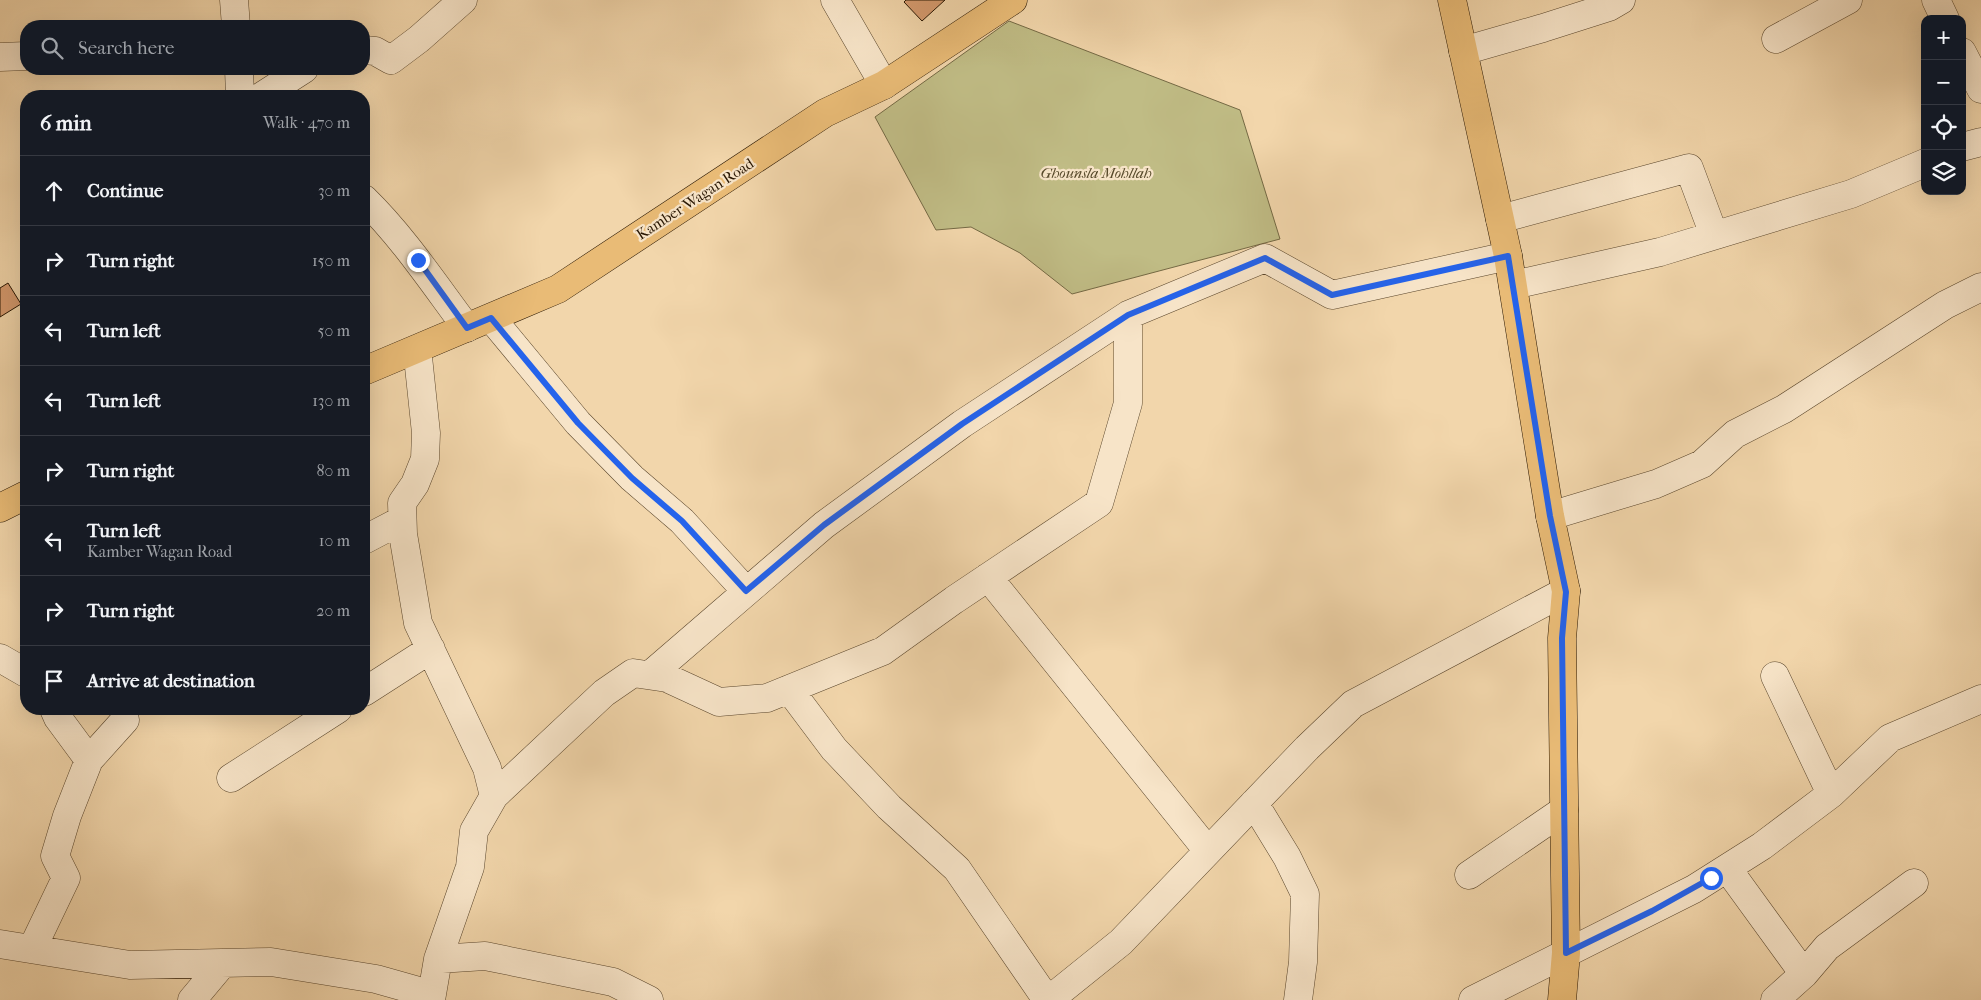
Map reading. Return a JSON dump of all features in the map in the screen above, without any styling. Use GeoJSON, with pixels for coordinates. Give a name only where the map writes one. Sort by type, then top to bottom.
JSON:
{"type":"FeatureCollection","features":[{"type":"Feature","properties":{"kind":"main road","name":"Kamber Wagan Road"},"geometry":{"type":"LineString","coordinates":[[370,369],[558,289],[825,113],[884,85],[1013,0]]}},
{"type":"Feature","properties":{"kind":"main road"},"geometry":{"type":"LineString","coordinates":[[1452,0],[1508,256],[1550,516],[1566,592],[1562,638],[1566,953],[1562,1000]]}},
{"type":"Feature","properties":{"kind":"main road"},"geometry":{"type":"LineString","coordinates":[[0,508],[20,498]]}},
{"type":"Feature","properties":{"kind":"street"},"geometry":{"type":"LineString","coordinates":[[234,0],[236,20]]}},
{"type":"Feature","properties":{"kind":"street"},"geometry":{"type":"LineString","coordinates":[[370,51],[375,51],[392,60],[463,0]]}},
{"type":"Feature","properties":{"kind":"street"},"geometry":{"type":"LineString","coordinates":[[835,0],[884,85]]}},
{"type":"Feature","properties":{"kind":"street"},"geometry":{"type":"LineString","coordinates":[[1463,51],[1610,7],[1621,0]]}},
{"type":"Feature","properties":{"kind":"street"},"geometry":{"type":"LineString","coordinates":[[1776,39],[1848,0]]}},
{"type":"Feature","properties":{"kind":"street"},"geometry":{"type":"LineString","coordinates":[[1936,0],[1943,15]]}},
{"type":"Feature","properties":{"kind":"street"},"geometry":{"type":"LineString","coordinates":[[0,57],[20,56]]}},
{"type":"Feature","properties":{"kind":"street"},"geometry":{"type":"LineString","coordinates":[[1966,60],[1981,89]]}},
{"type":"Feature","properties":{"kind":"street"},"geometry":{"type":"LineString","coordinates":[[243,75],[255,90]]}},
{"type":"Feature","properties":{"kind":"street"},"geometry":{"type":"LineString","coordinates":[[269,90],[294,75]]}},
{"type":"Feature","properties":{"kind":"street"},"geometry":{"type":"LineString","coordinates":[[1966,146],[1981,142]]}},
{"type":"Feature","properties":{"kind":"street"},"geometry":{"type":"LineString","coordinates":[[1513,285],[1660,252],[1851,194],[1921,164]]}},
{"type":"Feature","properties":{"kind":"street"},"geometry":{"type":"LineString","coordinates":[[1500,219],[1689,168],[1714,235]]}},
{"type":"Feature","properties":{"kind":"street"},"geometry":{"type":"LineString","coordinates":[[370,205],[418,260],[479,323],[632,478],[682,521],[746,591]]}},
{"type":"Feature","properties":{"kind":"street"},"geometry":{"type":"LineString","coordinates":[[650,675],[824,525],[962,424],[1128,315],[1265,258],[1332,295],[1508,256]]}},
{"type":"Feature","properties":{"kind":"street"},"geometry":{"type":"LineString","coordinates":[[1550,516],[1656,484],[1702,464],[1735,434],[1784,409],[1945,304],[1981,287]]}},
{"type":"Feature","properties":{"kind":"street"},"geometry":{"type":"LineString","coordinates":[[0,944],[130,965],[271,962],[376,979],[416,990],[431,1000],[438,958],[470,867],[474,831],[494,796],[604,692],[633,673],[667,678],[719,702],[767,698],[883,651],[954,600],[1099,503],[1128,403],[1128,315]]}},
{"type":"Feature","properties":{"kind":"street"},"geometry":{"type":"LineString","coordinates":[[418,349],[426,433],[425,459],[415,484],[402,503],[402,520],[418,623],[487,768],[494,796]]}},
{"type":"Feature","properties":{"kind":"street"},"geometry":{"type":"LineString","coordinates":[[370,537],[402,520]]}},
{"type":"Feature","properties":{"kind":"street"},"geometry":{"type":"LineString","coordinates":[[988,577],[1208,851]]}},
{"type":"Feature","properties":{"kind":"street"},"geometry":{"type":"LineString","coordinates":[[788,689],[834,749],[876,794],[957,869],[1048,1000],[1120,942],[1352,704],[1566,592]]}},
{"type":"Feature","properties":{"kind":"street"},"geometry":{"type":"LineString","coordinates":[[370,688],[431,649]]}},
{"type":"Feature","properties":{"kind":"street"},"geometry":{"type":"LineString","coordinates":[[0,658],[20,670]]}},
{"type":"Feature","properties":{"kind":"street"},"geometry":{"type":"LineString","coordinates":[[1774,676],[1831,794]]}},
{"type":"Feature","properties":{"kind":"street"},"geometry":{"type":"LineString","coordinates":[[1473,1000],[1685,894],[1762,846],[1831,794],[1890,738],[1981,699]]}},
{"type":"Feature","properties":{"kind":"street"},"geometry":{"type":"LineString","coordinates":[[57,715],[90,760]]}},
{"type":"Feature","properties":{"kind":"street"},"geometry":{"type":"LineString","coordinates":[[231,778],[329,715]]}},
{"type":"Feature","properties":{"kind":"street"},"geometry":{"type":"LineString","coordinates":[[32,949],[66,878],[55,856],[67,816],[90,760],[125,720]]}},
{"type":"Feature","properties":{"kind":"street"},"geometry":{"type":"LineString","coordinates":[[1254,803],[1286,856],[1305,894],[1303,962],[1298,1000]]}},
{"type":"Feature","properties":{"kind":"street"},"geometry":{"type":"LineString","coordinates":[[1469,875],[1564,810]]}},
{"type":"Feature","properties":{"kind":"street"},"geometry":{"type":"LineString","coordinates":[[1728,868],[1804,974]]}},
{"type":"Feature","properties":{"kind":"street"},"geometry":{"type":"LineString","coordinates":[[1775,1000],[1804,974],[1827,947],[1914,883]]}},
{"type":"Feature","properties":{"kind":"street"},"geometry":{"type":"LineString","coordinates":[[438,958],[485,956],[613,982],[649,1000]]}},
{"type":"Feature","properties":{"kind":"street"},"geometry":{"type":"LineString","coordinates":[[192,1000],[223,963]]}},
{"type":"Feature","properties":{"kind":"green space","name":"Ghounsla Mohllah"},"geometry":{"type":"Polygon","coordinates":[[[1009,21],[1240,110],[1280,239],[1072,294],[1020,253],[971,227],[936,230],[875,117],[1009,21]]]}},
{"type":"Feature","properties":{"kind":"building"},"geometry":{"type":"Polygon","coordinates":[[[906,0],[945,0],[922,21],[904,2],[906,0]]]}},
{"type":"Feature","properties":{"kind":"building"},"geometry":{"type":"Polygon","coordinates":[[[8,283],[20,305],[0,317],[0,288],[8,283]]]}},
{"type":"Feature","properties":{"kind":"route"},"geometry":{"type":"LineString","coordinates":[[418,260],[467,328],[491,318],[578,423],[632,478],[682,521],[746,591],[824,525],[962,424],[1128,315],[1265,258],[1332,295],[1508,256],[1550,516],[1566,592],[1562,638],[1566,953],[1652,911],[1711,878]]}}]}
